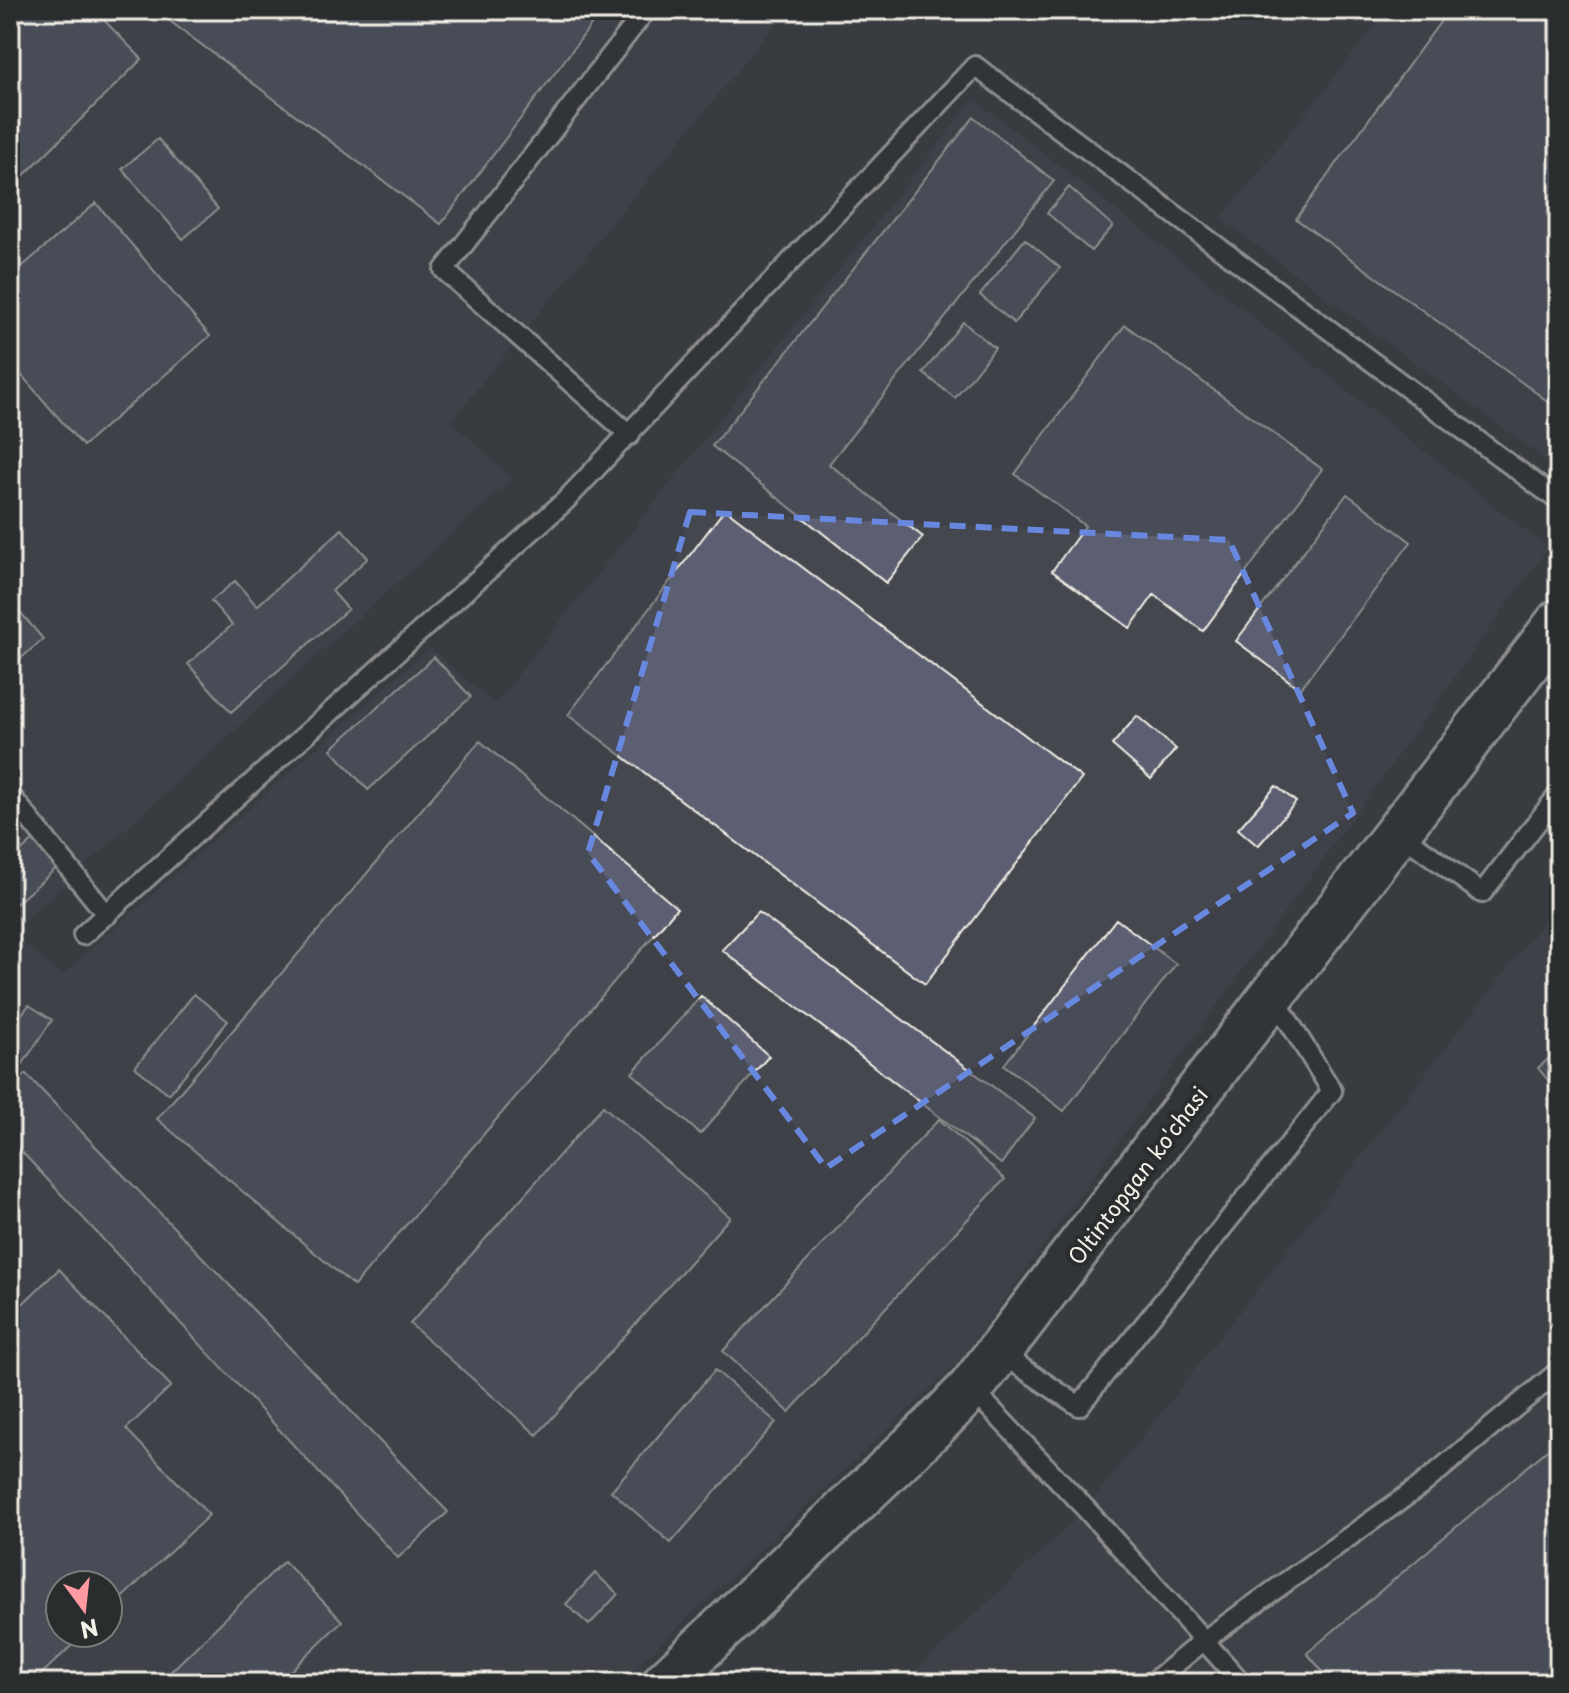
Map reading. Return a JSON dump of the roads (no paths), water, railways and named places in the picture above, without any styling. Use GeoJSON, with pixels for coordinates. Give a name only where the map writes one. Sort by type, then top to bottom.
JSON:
{"type":"FeatureCollection","features":[{"type":"Feature","properties":{"kind":"street","name":"Oltintopgan ko'chasi"},"geometry":{"type":"LineString","coordinates":[[665,1683],[971,1388],[1559,622]]}},
{"type":"Feature","properties":{"kind":"lane"},"geometry":{"type":"LineString","coordinates":[[630,435],[444,270],[646,10]]}},
{"type":"Feature","properties":{"kind":"lane"},"geometry":{"type":"LineString","coordinates":[[83,935],[565,501],[975,66],[1559,501]]}},
{"type":"Feature","properties":{"kind":"lane"},"geometry":{"type":"LineString","coordinates":[[1398,832],[1482,893],[1559,794]]}},
{"type":"Feature","properties":{"kind":"lane"},"geometry":{"type":"LineString","coordinates":[[10,795],[107,915]]}},
{"type":"Feature","properties":{"kind":"lane"},"geometry":{"type":"LineString","coordinates":[[1000,1353],[1079,1406],[1332,1091],[1273,996]]}},
{"type":"Feature","properties":{"kind":"lane"},"geometry":{"type":"LineString","coordinates":[[1152,1683],[1203,1641],[1419,1487],[1559,1371]]}},
{"type":"Feature","properties":{"kind":"lane"},"geometry":{"type":"LineString","coordinates":[[971,1388],[1086,1509],[1242,1683]]}}]}
